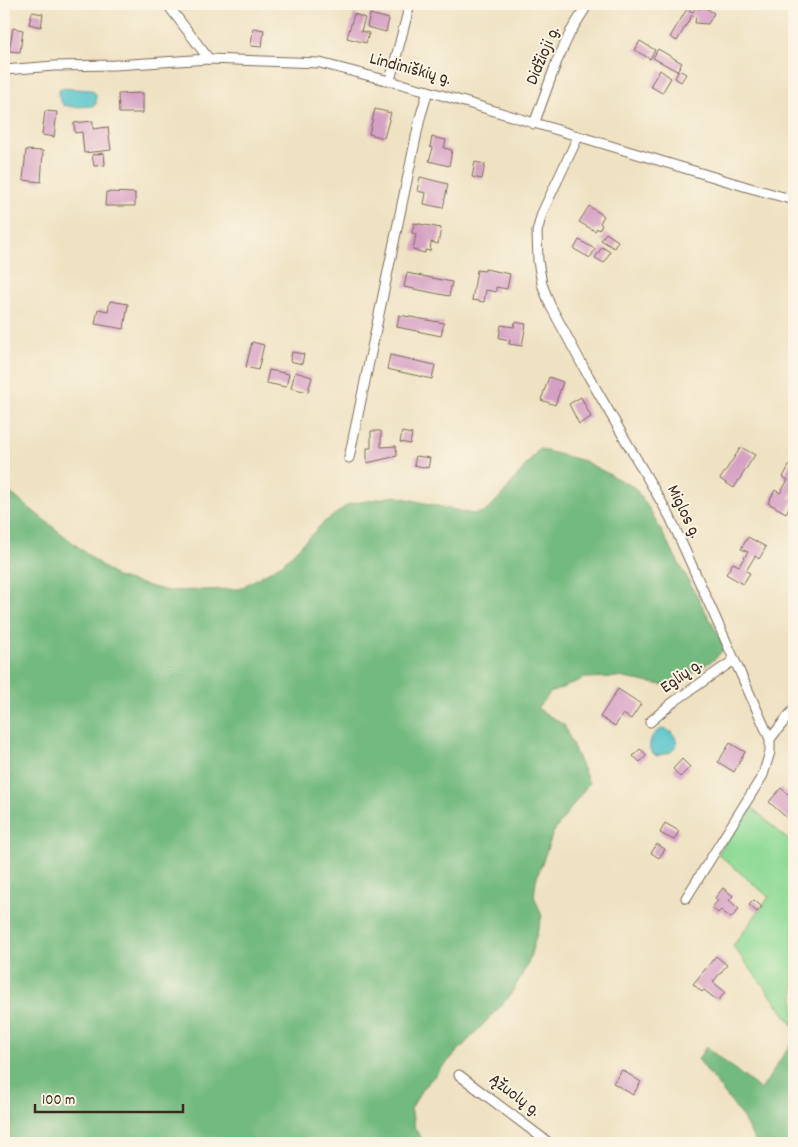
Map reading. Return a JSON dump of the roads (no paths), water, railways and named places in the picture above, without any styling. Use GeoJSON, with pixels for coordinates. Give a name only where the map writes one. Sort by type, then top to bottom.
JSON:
{"type":"FeatureCollection","features":[{"type":"Feature","properties":{"kind":"street"},"geometry":{"type":"LineString","coordinates":[[167,4],[209,59]]}},
{"type":"Feature","properties":{"kind":"street"},"geometry":{"type":"LineString","coordinates":[[390,80],[410,4]]}},
{"type":"Feature","properties":{"kind":"street","name":"Didžioji g."},"geometry":{"type":"LineString","coordinates":[[534,124],[557,61],[588,4]]}},
{"type":"Feature","properties":{"kind":"street","name":"Lindiniškių g."},"geometry":{"type":"LineString","coordinates":[[4,70],[209,59],[289,61],[320,64],[390,80],[794,200]]}},
{"type":"Feature","properties":{"kind":"street"},"geometry":{"type":"LineString","coordinates":[[349,458],[420,118],[428,91]]}},
{"type":"Feature","properties":{"kind":"street","name":"Miglos g."},"geometry":{"type":"LineString","coordinates":[[578,136],[542,213],[536,232],[542,284],[550,305],[585,370],[670,517],[770,739]]}},
{"type":"Feature","properties":{"kind":"street","name":"Eglių g."},"geometry":{"type":"LineString","coordinates":[[650,722],[672,703],[734,660]]}},
{"type":"Feature","properties":{"kind":"street"},"geometry":{"type":"LineString","coordinates":[[686,898],[763,775],[770,752],[770,739],[794,709]]}},
{"type":"Feature","properties":{"kind":"street","name":"Ąžuolų g."},"geometry":{"type":"LineString","coordinates":[[459,1075],[549,1143]]}},
{"type":"Feature","properties":{"kind":"water"},"geometry":{"type":"Polygon","coordinates":[[[60,88],[91,90],[96,94],[96,104],[93,106],[74,107],[63,105],[58,95],[60,88]]]}},
{"type":"Feature","properties":{"kind":"water"},"geometry":{"type":"Polygon","coordinates":[[[662,729],[668,730],[676,738],[677,744],[671,752],[656,756],[650,750],[650,743],[654,735],[662,729]]]}}]}
